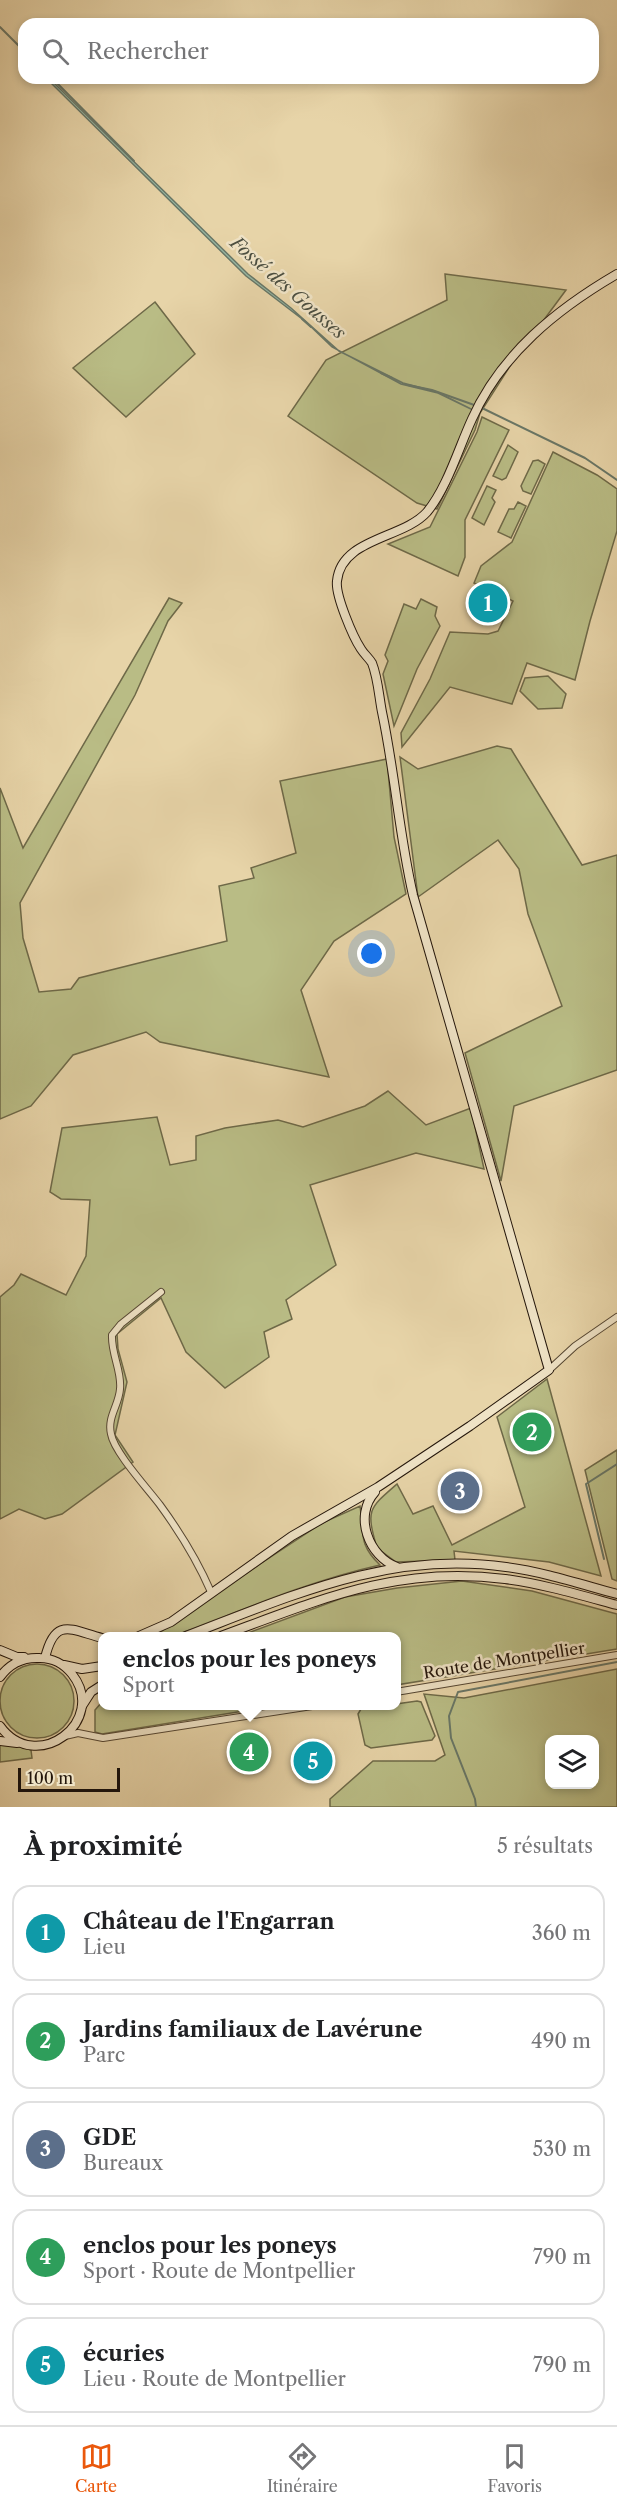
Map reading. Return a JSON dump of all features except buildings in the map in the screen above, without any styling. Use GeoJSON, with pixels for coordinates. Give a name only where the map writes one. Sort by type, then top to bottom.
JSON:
{"type":"FeatureCollection","features":[{"type":"Feature","properties":{"kind":"street"},"geometry":{"type":"LineString","coordinates":[[549,1370],[413,895],[400,831],[393,762],[372,662],[360,648],[338,593],[337,581],[347,558],[368,544],[417,521],[432,505],[485,391],[509,358],[526,341],[580,298],[617,274]]}},
{"type":"Feature","properties":{"kind":"street"},"geometry":{"type":"LineString","coordinates":[[161,1292],[121,1324],[112,1335],[121,1388],[112,1414],[111,1434],[136,1476],[166,1515],[201,1570],[211,1592]]}},
{"type":"Feature","properties":{"kind":"street"},"geometry":{"type":"LineString","coordinates":[[148,1632],[171,1622],[292,1536],[378,1487],[549,1370],[575,1346],[617,1317]]}},
{"type":"Feature","properties":{"kind":"street"},"geometry":{"type":"LineString","coordinates":[[378,1487],[368,1502],[366,1525],[369,1540],[381,1558],[398,1567]]}},
{"type":"Feature","properties":{"kind":"street"},"geometry":{"type":"LineString","coordinates":[[355,1500],[368,1502]]}},
{"type":"Feature","properties":{"kind":"street"},"geometry":{"type":"LineString","coordinates":[[197,1632],[328,1583],[398,1567],[454,1563],[506,1567],[553,1576],[617,1593]]}},
{"type":"Feature","properties":{"kind":"street"},"geometry":{"type":"LineString","coordinates":[[232,1632],[334,1594],[419,1577],[503,1579],[532,1583],[617,1605]]}},
{"type":"Feature","properties":{"kind":"street"},"geometry":{"type":"LineString","coordinates":[[45,1658],[54,1635],[61,1629],[72,1628],[98,1637]]}},
{"type":"Feature","properties":{"kind":"street"},"geometry":{"type":"LineString","coordinates":[[0,1650],[16,1657],[45,1658],[62,1665],[82,1669],[98,1667]]}},
{"type":"Feature","properties":{"kind":"street","name":"Route de Montpellier"},"geometry":{"type":"LineString","coordinates":[[401,1691],[617,1655]]}},
{"type":"Feature","properties":{"kind":"street"},"geometry":{"type":"LineString","coordinates":[[0,1677],[11,1665],[30,1657]]}},
{"type":"Feature","properties":{"kind":"street"},"geometry":{"type":"LineString","coordinates":[[62,1665],[76,1680],[80,1689],[82,1728],[92,1736]]}},
{"type":"Feature","properties":{"kind":"street"},"geometry":{"type":"LineString","coordinates":[[65,1736],[91,1692],[98,1688]]}},
{"type":"Feature","properties":{"kind":"street"},"geometry":{"type":"LineString","coordinates":[[0,1741],[45,1745],[78,1733],[103,1738],[286,1710]]}},
{"type":"Feature","properties":{"kind":"street"},"geometry":{"type":"LineString","coordinates":[[0,1726],[13,1739],[22,1744]]}},
{"type":"Feature","properties":{"kind":"green space"},"geometry":{"type":"Polygon","coordinates":[[[445,274],[566,290],[512,363],[480,413],[475,430],[437,509],[417,503],[288,416],[326,360],[447,300],[445,274]]]}},
{"type":"Feature","properties":{"kind":"green space"},"geometry":{"type":"Polygon","coordinates":[[[155,302],[195,354],[126,417],[73,368],[155,302]]]}},
{"type":"Feature","properties":{"kind":"green space"},"geometry":{"type":"Polygon","coordinates":[[[482,417],[509,430],[465,520],[465,557],[458,576],[388,544],[430,527],[477,432],[482,417]]]}},
{"type":"Feature","properties":{"kind":"green space"},"geometry":{"type":"Polygon","coordinates":[[[508,445],[518,452],[506,478],[502,480],[493,476],[508,445]]]}},
{"type":"Feature","properties":{"kind":"green space"},"geometry":{"type":"Polygon","coordinates":[[[553,452],[597,475],[617,489],[617,531],[575,680],[527,663],[512,704],[450,687],[402,747],[401,733],[430,679],[450,632],[488,634],[498,631],[513,601],[474,583],[481,566],[512,542],[553,452]]]}},
{"type":"Feature","properties":{"kind":"green space"},"geometry":{"type":"Polygon","coordinates":[[[538,460],[545,464],[531,494],[523,491],[521,486],[533,461],[538,460]]]}},
{"type":"Feature","properties":{"kind":"green space"},"geometry":{"type":"Polygon","coordinates":[[[487,486],[496,490],[492,498],[495,502],[484,525],[472,518],[487,486]]]}},
{"type":"Feature","properties":{"kind":"green space"},"geometry":{"type":"Polygon","coordinates":[[[518,502],[526,506],[511,538],[498,532],[509,509],[514,509],[518,502]]]}},
{"type":"Feature","properties":{"kind":"green space"},"geometry":{"type":"Polygon","coordinates":[[[169,598],[182,603],[168,621],[135,695],[20,903],[23,938],[39,992],[71,989],[79,978],[227,941],[219,886],[254,878],[251,868],[296,853],[280,781],[387,759],[394,837],[406,894],[334,941],[301,990],[329,1077],[160,1042],[146,1032],[73,1055],[31,1106],[0,1119],[0,788],[23,848],[169,598]]]}},
{"type":"Feature","properties":{"kind":"green space"},"geometry":{"type":"Polygon","coordinates":[[[421,599],[437,607],[435,616],[440,626],[417,669],[394,726],[383,674],[388,661],[385,655],[404,604],[416,609],[421,599]]]}},
{"type":"Feature","properties":{"kind":"green space"},"geometry":{"type":"Polygon","coordinates":[[[548,676],[566,694],[562,708],[538,709],[520,691],[525,678],[548,676]]]}},
{"type":"Feature","properties":{"kind":"green space"},"geometry":{"type":"Polygon","coordinates":[[[497,746],[511,749],[582,865],[617,855],[617,1070],[514,1106],[501,1181],[465,1053],[562,1006],[528,914],[519,869],[498,840],[418,897],[400,757],[418,769],[497,746]]]}},
{"type":"Feature","properties":{"kind":"green space"},"geometry":{"type":"Polygon","coordinates":[[[388,1091],[426,1125],[471,1108],[484,1169],[416,1153],[310,1185],[336,1265],[286,1300],[292,1319],[264,1332],[269,1357],[225,1388],[186,1352],[161,1298],[117,1334],[118,1349],[127,1382],[115,1435],[133,1462],[62,1514],[45,1519],[19,1509],[0,1519],[0,1297],[14,1285],[21,1274],[66,1295],[86,1256],[90,1200],[61,1199],[50,1192],[62,1128],[157,1117],[170,1165],[196,1160],[196,1136],[225,1128],[278,1120],[303,1127],[365,1106],[388,1091]]]}},
{"type":"Feature","properties":{"kind":"green space"},"geometry":{"type":"Polygon","coordinates":[[[547,1379],[601,1576],[549,1562],[454,1551],[455,1560],[396,1562],[377,1548],[371,1525],[372,1511],[380,1499],[397,1484],[413,1514],[433,1506],[452,1545],[525,1507],[497,1417],[547,1379]]]}},
{"type":"Feature","properties":{"kind":"green space"},"geometry":{"type":"Polygon","coordinates":[[[617,1450],[617,1581],[612,1579],[585,1470],[617,1450]]]}},
{"type":"Feature","properties":{"kind":"green space"},"geometry":{"type":"Polygon","coordinates":[[[360,1506],[365,1544],[380,1565],[302,1588],[184,1632],[161,1632],[216,1593],[322,1523],[360,1506]]]}},
{"type":"Feature","properties":{"kind":"green space"},"geometry":{"type":"Polygon","coordinates":[[[462,1581],[532,1591],[617,1614],[617,1649],[401,1684],[401,1632],[251,1632],[345,1597],[397,1588],[462,1581]]]}},
{"type":"Feature","properties":{"kind":"green space"},"geometry":{"type":"Polygon","coordinates":[[[37,1664],[51,1667],[63,1675],[71,1687],[74,1701],[71,1715],[63,1727],[51,1735],[37,1738],[23,1735],[11,1727],[3,1715],[0,1701],[3,1687],[11,1675],[23,1667],[37,1664]]]}},
{"type":"Feature","properties":{"kind":"green space"},"geometry":{"type":"Polygon","coordinates":[[[617,1669],[617,1807],[330,1807],[330,1799],[373,1761],[435,1761],[445,1755],[424,1694],[464,1698],[617,1669]]]}},
{"type":"Feature","properties":{"kind":"green space"},"geometry":{"type":"Polygon","coordinates":[[[421,1702],[435,1736],[432,1740],[371,1748],[365,1745],[358,1714],[360,1710],[401,1710],[401,1703],[421,1702]]]}},
{"type":"Feature","properties":{"kind":"green space"},"geometry":{"type":"Polygon","coordinates":[[[98,1707],[98,1710],[249,1710],[102,1734],[95,1732],[95,1710],[98,1707]]]}},
{"type":"Feature","properties":{"kind":"green space"},"geometry":{"type":"Polygon","coordinates":[[[247,1735],[263,1760],[251,1768],[235,1743],[247,1735]]]}},
{"type":"Feature","properties":{"kind":"green space"},"geometry":{"type":"Polygon","coordinates":[[[0,1744],[10,1744],[31,1750],[32,1758],[0,1762],[0,1744]]]}},
{"type":"Feature","properties":{"kind":"shaded area"},"geometry":{"type":"Polygon","coordinates":[[[52,84],[55,84],[248,274],[338,350],[246,276],[52,84]]]}},
{"type":"Feature","properties":{"kind":"shaded area"},"geometry":{"type":"Polygon","coordinates":[[[346,354],[403,383],[437,392],[473,410],[438,393],[401,384],[346,354]]]}},
{"type":"Feature","properties":{"kind":"waterway","name":"Fossé des Gousses"},"geometry":{"type":"LineString","coordinates":[[0,27],[18,45]]}},
{"type":"Feature","properties":{"kind":"waterway","name":"Fossé des Gousses"},"geometry":{"type":"LineString","coordinates":[[58,84],[134,161]]}},
{"type":"Feature","properties":{"kind":"waterway","name":"Fossé des Gousses"},"geometry":{"type":"LineString","coordinates":[[302,319],[311,327]]}},
{"type":"Feature","properties":{"kind":"waterway","name":"Fossé des Gousses"},"geometry":{"type":"LineString","coordinates":[[381,373],[392,378]]}},
{"type":"Feature","properties":{"kind":"waterway","name":"Fossé des Gousses"},"geometry":{"type":"LineString","coordinates":[[408,385],[432,390],[477,406]]}},
{"type":"Feature","properties":{"kind":"waterway","name":"Fossé des Gousses"},"geometry":{"type":"LineString","coordinates":[[482,408],[585,458],[617,480]]}},
{"type":"Feature","properties":{"kind":"waterway","name":"Fossé des Gousses"},"geometry":{"type":"LineString","coordinates":[[604,1559],[586,1484],[617,1464]]}},
{"type":"Feature","properties":{"kind":"waterway","name":"Fossé des Gousses"},"geometry":{"type":"LineString","coordinates":[[476,1807],[451,1738],[449,1716],[458,1692],[617,1662]]}},
{"type":"Feature","properties":{"kind":"place","name":"Château de l'Engarran"},"geometry":{"type":"Point","coordinates":[488,603]}},
{"type":"Feature","properties":{"kind":"place","name":"Jardins familiaux de Lavérune"},"geometry":{"type":"Point","coordinates":[532,1432]}},
{"type":"Feature","properties":{"kind":"place","name":"GDE"},"geometry":{"type":"Point","coordinates":[460,1491]}},
{"type":"Feature","properties":{"kind":"place","name":"enclos pour les poneys"},"geometry":{"type":"Point","coordinates":[249,1752]}},
{"type":"Feature","properties":{"kind":"place","name":"écuries"},"geometry":{"type":"Point","coordinates":[313,1761]}}]}
